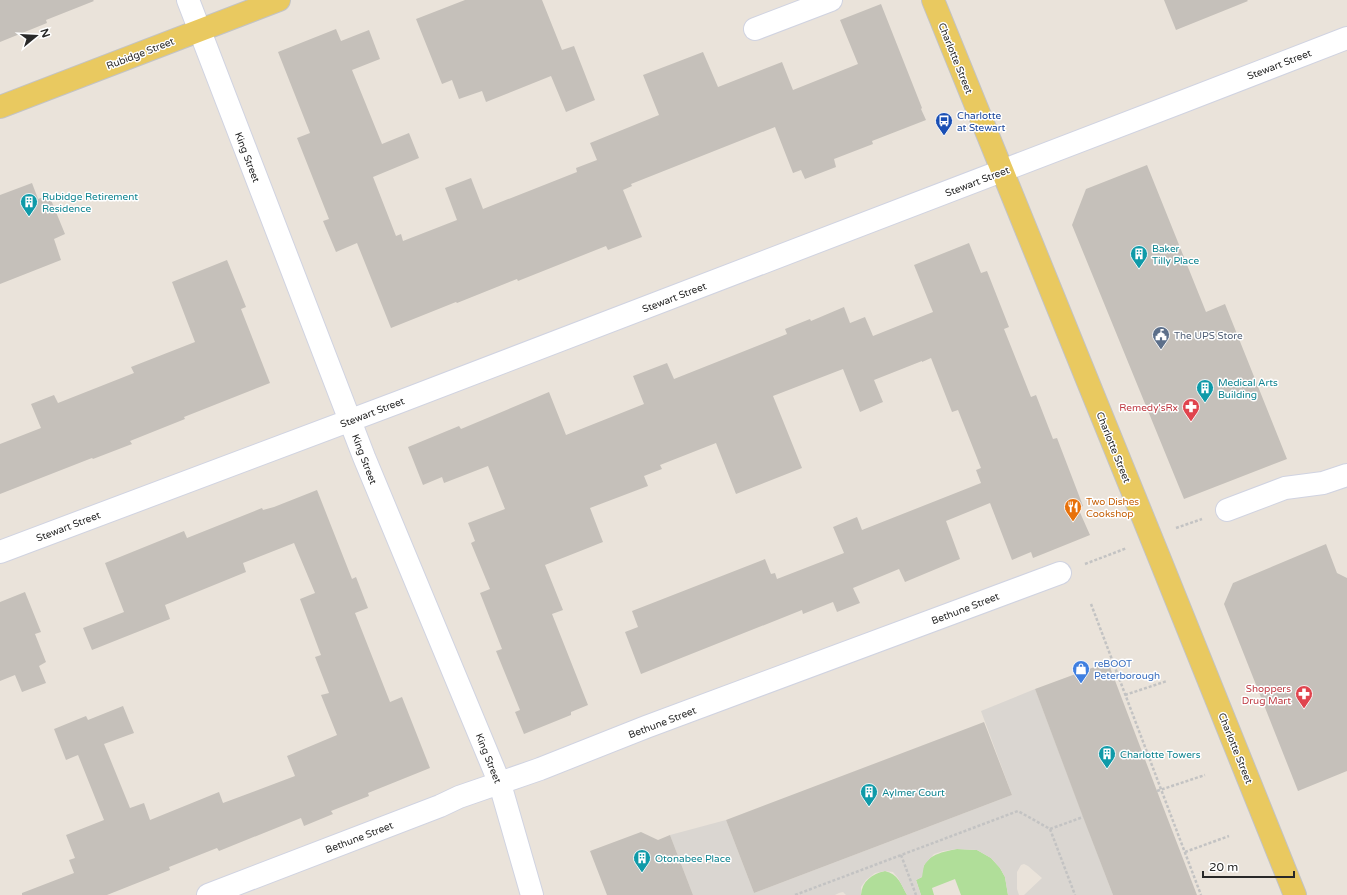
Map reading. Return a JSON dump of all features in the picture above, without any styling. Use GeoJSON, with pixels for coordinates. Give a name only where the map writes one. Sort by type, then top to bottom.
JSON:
{"type":"FeatureCollection","features":[{"type":"Feature","properties":{"kind":"main road","name":"Rubidge Street"},"geometry":{"type":"LineString","coordinates":[[0,107],[280,0]]}},
{"type":"Feature","properties":{"kind":"main road","name":"Charlotte Street"},"geometry":{"type":"LineString","coordinates":[[933,0],[1295,895]]}},
{"type":"Feature","properties":{"kind":"street","name":"King Street"},"geometry":{"type":"LineString","coordinates":[[188,0],[364,457],[500,784],[532,895]]}},
{"type":"Feature","properties":{"kind":"street"},"geometry":{"type":"LineString","coordinates":[[755,30],[831,0]]}},
{"type":"Feature","properties":{"kind":"street","name":"Stewart Street"},"geometry":{"type":"LineString","coordinates":[[0,552],[350,421],[1347,38]]}},
{"type":"Feature","properties":{"kind":"street"},"geometry":{"type":"LineString","coordinates":[[1227,510],[1285,488],[1323,483],[1347,475]]}},
{"type":"Feature","properties":{"kind":"street","name":"Bethune Street"},"geometry":{"type":"LineString","coordinates":[[208,895],[433,809],[459,797],[500,784],[654,724],[1060,573]]}},
{"type":"Feature","properties":{"kind":"path"},"geometry":{"type":"LineString","coordinates":[[1060,573],[1117,552]]}},
{"type":"Feature","properties":{"kind":"path"},"geometry":{"type":"LineString","coordinates":[[1091,604],[1201,895]]}},
{"type":"Feature","properties":{"kind":"path"},"geometry":{"type":"LineString","coordinates":[[1125,695],[1167,681]]}},
{"type":"Feature","properties":{"kind":"path"},"geometry":{"type":"LineString","coordinates":[[1157,792],[1205,775]]}},
{"type":"Feature","properties":{"kind":"path"},"geometry":{"type":"LineString","coordinates":[[795,895],[1018,811],[1050,829],[1075,895]]}},
{"type":"Feature","properties":{"kind":"path"},"geometry":{"type":"LineString","coordinates":[[1050,829],[1083,817]]}},
{"type":"Feature","properties":{"kind":"path"},"geometry":{"type":"LineString","coordinates":[[1185,852],[1229,836]]}},
{"type":"Feature","properties":{"kind":"path"},"geometry":{"type":"LineString","coordinates":[[901,855],[916,895]]}},
{"type":"Feature","properties":{"kind":"green space"},"geometry":{"type":"Polygon","coordinates":[[[957,849],[977,850],[991,858],[1000,868],[1005,877],[1008,895],[961,895],[955,879],[932,888],[934,895],[921,895],[916,880],[922,877],[925,864],[928,860],[933,856],[957,849]]]}},
{"type":"Feature","properties":{"kind":"green space"},"geometry":{"type":"Polygon","coordinates":[[[885,871],[896,877],[907,895],[861,895],[863,886],[868,879],[885,871]]]}},
{"type":"Feature","properties":{"kind":"shaded area"},"geometry":{"type":"Polygon","coordinates":[[[1035,689],[1113,895],[1024,895],[1042,878],[1024,864],[1021,865],[1017,872],[1017,889],[1019,895],[1008,895],[1005,877],[1000,868],[991,858],[977,850],[957,849],[934,854],[924,865],[922,877],[916,880],[921,895],[907,895],[893,872],[885,871],[875,873],[866,880],[861,887],[861,895],[846,895],[843,892],[835,895],[693,895],[670,835],[726,820],[754,893],[1012,795],[981,711],[1035,689]]]}},
{"type":"Feature","properties":{"kind":"building"},"geometry":{"type":"Polygon","coordinates":[[[0,0],[94,1],[46,20],[47,23],[0,42],[0,0]]]}},
{"type":"Feature","properties":{"kind":"building"},"geometry":{"type":"Polygon","coordinates":[[[465,0],[542,0],[562,50],[574,46],[595,100],[566,112],[551,76],[486,102],[482,91],[459,99],[452,80],[442,84],[416,19],[465,0]]]}},
{"type":"Feature","properties":{"kind":"building"},"geometry":{"type":"Polygon","coordinates":[[[1164,0],[1247,0],[1248,1],[1176,30],[1164,0]]]}},
{"type":"Feature","properties":{"kind":"building"},"geometry":{"type":"Polygon","coordinates":[[[881,4],[926,120],[872,141],[873,144],[834,159],[836,167],[805,179],[801,170],[793,173],[775,127],[631,184],[632,186],[623,190],[642,237],[608,250],[606,246],[518,281],[517,279],[391,328],[357,243],[336,252],[323,221],[329,219],[297,138],[310,133],[278,52],[336,29],[341,41],[369,30],[380,59],[352,70],[382,144],[409,133],[419,158],[373,177],[396,236],[401,234],[403,241],[457,220],[445,188],[471,178],[483,209],[577,172],[576,168],[597,160],[590,143],[659,115],[643,75],[703,52],[718,87],[782,62],[793,90],[858,64],[840,20],[881,4]]]}},
{"type":"Feature","properties":{"kind":"building"},"geometry":{"type":"Polygon","coordinates":[[[1147,165],[1206,312],[1225,304],[1287,459],[1184,499],[1072,225],[1086,189],[1147,165]]]}},
{"type":"Feature","properties":{"kind":"building","name":"Rubidge Retirement Residence"},"geometry":{"type":"Polygon","coordinates":[[[32,183],[38,199],[49,195],[65,234],[54,239],[61,260],[0,284],[0,195],[32,183]]]}},
{"type":"Feature","properties":{"kind":"building"},"geometry":{"type":"Polygon","coordinates":[[[969,243],[981,273],[987,271],[1009,327],[1004,329],[1031,397],[1036,395],[1053,439],[1057,438],[1083,506],[1078,508],[1090,535],[1033,558],[1031,552],[1012,560],[990,503],[946,521],[960,559],[905,582],[899,569],[853,588],[860,603],[837,612],[833,602],[803,614],[802,610],[641,674],[625,632],[638,627],[632,611],[765,559],[771,574],[775,573],[777,579],[844,553],[833,527],[857,517],[862,530],[981,483],[976,470],[981,468],[958,410],[952,412],[931,358],[874,380],[883,402],[860,412],[843,369],[773,396],[802,468],[736,494],[716,443],[660,465],[662,469],[644,476],[648,486],[590,508],[603,542],[545,565],[563,610],[552,614],[588,705],[571,712],[571,715],[524,734],[515,712],[520,710],[496,651],[502,649],[480,593],[490,589],[471,543],[475,541],[468,523],[505,509],[488,466],[444,483],[442,477],[423,485],[408,447],[459,426],[461,429],[549,392],[566,435],[644,404],[633,376],[667,363],[674,379],[787,334],[785,329],[810,319],[811,321],[844,307],[850,323],[865,317],[873,336],[933,312],[914,265],[969,243]]]}},
{"type":"Feature","properties":{"kind":"building"},"geometry":{"type":"Polygon","coordinates":[[[227,260],[246,307],[241,309],[270,383],[184,417],[185,419],[130,441],[132,444],[0,494],[0,444],[41,428],[31,404],[54,395],[58,403],[134,373],[131,367],[195,342],[172,282],[227,260]]]}},
{"type":"Feature","properties":{"kind":"building"},"geometry":{"type":"Polygon","coordinates":[[[317,490],[352,579],[356,577],[368,608],[355,613],[390,702],[402,697],[430,768],[368,793],[369,796],[331,811],[333,814],[304,826],[301,818],[219,851],[217,848],[169,867],[170,870],[107,895],[22,895],[22,893],[74,873],[69,860],[75,858],[66,835],[104,820],[78,755],[66,760],[54,729],[86,716],[88,720],[123,706],[134,733],[104,744],[130,808],[144,803],[150,820],[219,792],[223,803],[295,776],[287,756],[337,735],[321,695],[329,693],[315,657],[321,655],[300,599],[315,593],[294,543],[243,563],[246,572],[165,605],[170,619],[92,650],[83,628],[124,612],[105,563],[184,531],[187,538],[262,508],[263,510],[274,507],[317,490]]]}},
{"type":"Feature","properties":{"kind":"building"},"geometry":{"type":"Polygon","coordinates":[[[1326,544],[1337,573],[1347,578],[1347,771],[1298,791],[1224,604],[1233,583],[1326,544]]]}},
{"type":"Feature","properties":{"kind":"building"},"geometry":{"type":"Polygon","coordinates":[[[25,592],[41,632],[35,634],[46,662],[39,666],[46,683],[22,692],[15,675],[0,681],[0,602],[25,592]]]}},
{"type":"Feature","properties":{"kind":"building","name":"Charlotte Towers"},"geometry":{"type":"Polygon","coordinates":[[[1108,662],[1197,895],[1113,895],[1083,817],[1035,689],[1108,662]]]}},
{"type":"Feature","properties":{"kind":"building","name":"Aylmer Court"},"geometry":{"type":"Polygon","coordinates":[[[984,722],[1012,795],[754,893],[726,820],[984,722]]]}},
{"type":"Feature","properties":{"kind":"building","name":"Otonabee Place"},"geometry":{"type":"Polygon","coordinates":[[[641,832],[658,840],[670,835],[693,895],[607,895],[590,851],[641,832]]]}},
{"type":"Feature","properties":{"kind":"place","name":"Charlotte at Stewart"},"geometry":{"type":"Point","coordinates":[944,136]}},
{"type":"Feature","properties":{"kind":"place","name":"Rubidge Retirement Residence"},"geometry":{"type":"Point","coordinates":[29,217]}},
{"type":"Feature","properties":{"kind":"place","name":"Baker Tilly Place"},"geometry":{"type":"Point","coordinates":[1139,269]}},
{"type":"Feature","properties":{"kind":"place","name":"The UPS Store"},"geometry":{"type":"Point","coordinates":[1161,350]}},
{"type":"Feature","properties":{"kind":"place","name":"Medical Arts Building"},"geometry":{"type":"Point","coordinates":[1205,403]}},
{"type":"Feature","properties":{"kind":"place","name":"Remedy'sRx"},"geometry":{"type":"Point","coordinates":[1191,422]}},
{"type":"Feature","properties":{"kind":"place","name":"Two Dishes Cookshop"},"geometry":{"type":"Point","coordinates":[1073,522]}},
{"type":"Feature","properties":{"kind":"place","name":"reBOOT Peterborough"},"geometry":{"type":"Point","coordinates":[1081,684]}},
{"type":"Feature","properties":{"kind":"place","name":"Shoppers Drug Mart"},"geometry":{"type":"Point","coordinates":[1304,709]}},
{"type":"Feature","properties":{"kind":"place","name":"Charlotte Towers"},"geometry":{"type":"Point","coordinates":[1107,769]}},
{"type":"Feature","properties":{"kind":"place","name":"Aylmer Court"},"geometry":{"type":"Point","coordinates":[869,807]}},
{"type":"Feature","properties":{"kind":"place","name":"Otonabee Place"},"geometry":{"type":"Point","coordinates":[642,873]}}]}
